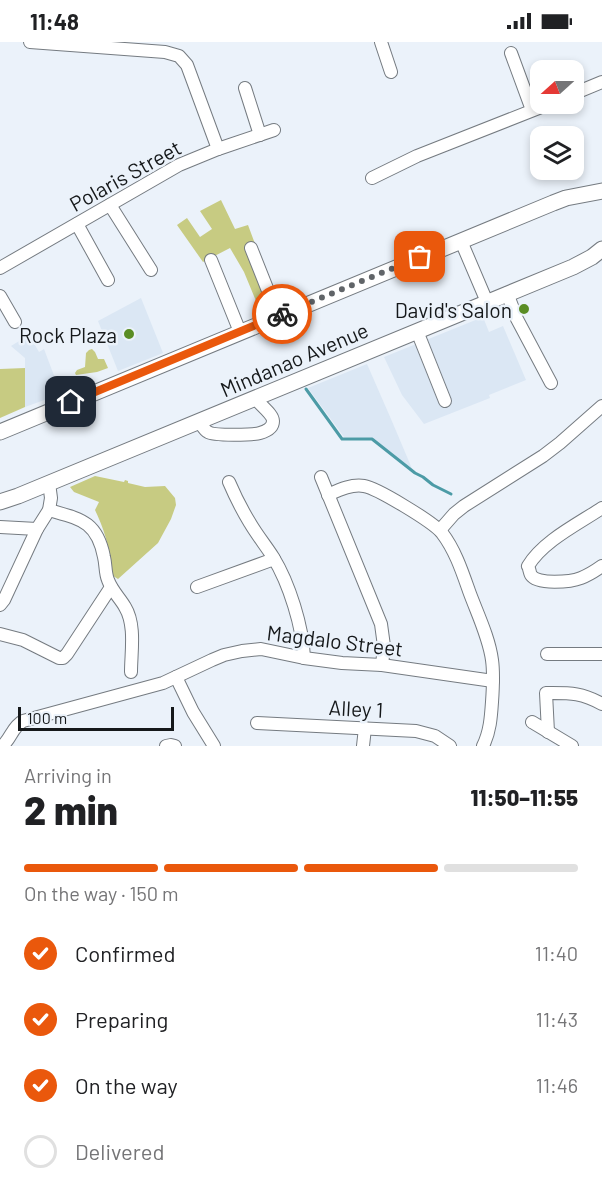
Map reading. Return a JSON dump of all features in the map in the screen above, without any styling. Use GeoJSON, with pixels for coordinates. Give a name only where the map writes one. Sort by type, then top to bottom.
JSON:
{"type":"FeatureCollection","features":[{"type":"Feature","properties":{"kind":"main road"},"geometry":{"type":"LineString","coordinates":[[0,432],[461,240],[566,198],[602,191]]}},
{"type":"Feature","properties":{"kind":"main road","name":"Mindanao Avenue"},"geometry":{"type":"LineString","coordinates":[[0,502],[256,399],[573,267],[602,249]]}},
{"type":"Feature","properties":{"kind":"street"},"geometry":{"type":"LineString","coordinates":[[30,42],[165,52],[179,56],[186,65],[218,149]]}},
{"type":"Feature","properties":{"kind":"street"},"geometry":{"type":"LineString","coordinates":[[381,42],[391,72]]}},
{"type":"Feature","properties":{"kind":"street"},"geometry":{"type":"LineString","coordinates":[[511,53],[530,105]]}},
{"type":"Feature","properties":{"kind":"street"},"geometry":{"type":"LineString","coordinates":[[584,89],[602,82]]}},
{"type":"Feature","properties":{"kind":"street"},"geometry":{"type":"LineString","coordinates":[[245,88],[260,135]]}},
{"type":"Feature","properties":{"kind":"street"},"geometry":{"type":"LineString","coordinates":[[372,178],[417,156],[530,111]]}},
{"type":"Feature","properties":{"kind":"street","name":"Polaris Street"},"geometry":{"type":"LineString","coordinates":[[0,268],[179,165],[274,130]]}},
{"type":"Feature","properties":{"kind":"street"},"geometry":{"type":"LineString","coordinates":[[110,205],[151,270]]}},
{"type":"Feature","properties":{"kind":"street"},"geometry":{"type":"LineString","coordinates":[[77,224],[108,280]]}},
{"type":"Feature","properties":{"kind":"street"},"geometry":{"type":"LineString","coordinates":[[461,240],[487,302]]}},
{"type":"Feature","properties":{"kind":"street"},"geometry":{"type":"LineString","coordinates":[[251,248],[278,316]]}},
{"type":"Feature","properties":{"kind":"street"},"geometry":{"type":"LineString","coordinates":[[211,260],[240,332]]}},
{"type":"Feature","properties":{"kind":"street"},"geometry":{"type":"LineString","coordinates":[[507,293],[517,319],[551,383]]}},
{"type":"Feature","properties":{"kind":"street"},"geometry":{"type":"LineString","coordinates":[[0,296],[15,322]]}},
{"type":"Feature","properties":{"kind":"street"},"geometry":{"type":"LineString","coordinates":[[417,331],[445,401]]}},
{"type":"Feature","properties":{"kind":"street"},"geometry":{"type":"LineString","coordinates":[[199,422],[206,431],[214,434],[261,433],[270,429],[273,420],[256,399]]}},
{"type":"Feature","properties":{"kind":"street"},"geometry":{"type":"LineString","coordinates":[[440,530],[464,506],[543,456],[602,406]]}},
{"type":"Feature","properties":{"kind":"street"},"geometry":{"type":"LineString","coordinates":[[321,477],[381,624],[384,646],[382,665]]}},
{"type":"Feature","properties":{"kind":"street"},"geometry":{"type":"LineString","coordinates":[[229,482],[250,524],[282,575],[300,623],[304,642],[304,658]]}},
{"type":"Feature","properties":{"kind":"street"},"geometry":{"type":"LineString","coordinates":[[0,605],[37,529],[49,510],[51,498],[49,483]]}},
{"type":"Feature","properties":{"kind":"street"},"geometry":{"type":"LineString","coordinates":[[328,495],[351,486],[363,486],[375,490],[440,530],[449,543],[458,561],[492,659],[493,681],[489,734],[483,746]]}},
{"type":"Feature","properties":{"kind":"street"},"geometry":{"type":"LineString","coordinates":[[602,508],[550,542],[528,566],[530,574],[535,579],[543,581],[578,580],[602,566]]}},
{"type":"Feature","properties":{"kind":"street"},"geometry":{"type":"LineString","coordinates":[[49,510],[75,517],[84,522],[91,527],[100,543],[111,587],[129,616],[131,672]]}},
{"type":"Feature","properties":{"kind":"street"},"geometry":{"type":"LineString","coordinates":[[0,527],[37,529]]}},
{"type":"Feature","properties":{"kind":"street"},"geometry":{"type":"LineString","coordinates":[[197,587],[274,559]]}},
{"type":"Feature","properties":{"kind":"street"},"geometry":{"type":"LineString","coordinates":[[0,634],[23,640],[63,658],[111,587]]}},
{"type":"Feature","properties":{"kind":"street","name":"Magdalo Street"},"geometry":{"type":"LineString","coordinates":[[2,746],[14,728],[23,721],[153,685],[224,655],[242,651],[261,650],[304,658],[382,665],[493,681]]}},
{"type":"Feature","properties":{"kind":"street"},"geometry":{"type":"LineString","coordinates":[[547,654],[602,654]]}},
{"type":"Feature","properties":{"kind":"street"},"geometry":{"type":"LineString","coordinates":[[176,677],[193,712],[214,746]]}},
{"type":"Feature","properties":{"kind":"street"},"geometry":{"type":"LineString","coordinates":[[548,732],[546,693],[572,693],[589,696],[602,704]]}},
{"type":"Feature","properties":{"kind":"street"},"geometry":{"type":"LineString","coordinates":[[532,722],[572,746]]}},
{"type":"Feature","properties":{"kind":"street","name":"Alley 1"},"geometry":{"type":"LineString","coordinates":[[257,723],[416,731],[443,740],[450,746]]}},
{"type":"Feature","properties":{"kind":"street"},"geometry":{"type":"LineString","coordinates":[[363,746],[365,728]]}},
{"type":"Feature","properties":{"kind":"street"},"geometry":{"type":"LineString","coordinates":[[166,746],[175,746]]}},
{"type":"Feature","properties":{"kind":"shaded area","name":"Rock Plaza"},"geometry":{"type":"Polygon","coordinates":[[[141,298],[163,353],[118,371],[98,321],[141,298]]]}},
{"type":"Feature","properties":{"kind":"shaded area"},"geometry":{"type":"Polygon","coordinates":[[[483,317],[489,332],[503,326],[526,380],[489,395],[490,398],[424,424],[402,395],[384,357],[483,317]]]}},
{"type":"Feature","properties":{"kind":"shaded area"},"geometry":{"type":"Polygon","coordinates":[[[29,335],[39,352],[44,349],[61,394],[25,407],[25,358],[11,346],[29,335]]]}},
{"type":"Feature","properties":{"kind":"shaded area"},"geometry":{"type":"Polygon","coordinates":[[[367,364],[413,471],[373,438],[344,437],[308,388],[367,364]]]}},
{"type":"Feature","properties":{"kind":"green space"},"geometry":{"type":"Polygon","coordinates":[[[221,200],[235,229],[248,225],[278,306],[261,313],[244,272],[230,248],[203,262],[177,225],[187,218],[200,237],[212,229],[200,211],[221,200]]]}},
{"type":"Feature","properties":{"kind":"green space"},"geometry":{"type":"Polygon","coordinates":[[[92,349],[98,359],[104,359],[108,368],[76,375],[77,370],[85,367],[86,353],[92,349]]]}},
{"type":"Feature","properties":{"kind":"green space"},"geometry":{"type":"Polygon","coordinates":[[[25,368],[25,407],[0,418],[0,369],[25,368]]]}},
{"type":"Feature","properties":{"kind":"green space"},"geometry":{"type":"Polygon","coordinates":[[[95,476],[124,482],[125,480],[128,483],[145,487],[165,486],[175,498],[176,505],[171,519],[158,543],[118,579],[110,574],[107,541],[95,510],[99,502],[74,492],[70,487],[95,476]]]}},
{"type":"Feature","properties":{"kind":"waterway"},"geometry":{"type":"LineString","coordinates":[[306,389],[342,439],[372,439],[415,473],[451,494]]}},
{"type":"Feature","properties":{"kind":"way so far"},"geometry":{"type":"LineString","coordinates":[[282,314],[420,257]]}},
{"type":"Feature","properties":{"kind":"place","name":"David's Salon"},"geometry":{"type":"Point","coordinates":[524,309]}},
{"type":"Feature","properties":{"kind":"place","name":"Rock Plaza"},"geometry":{"type":"Point","coordinates":[129,334]}},
{"type":"Feature","properties":{"kind":"route"},"geometry":{"type":"LineString","coordinates":[[71,402],[282,314]]}}]}
